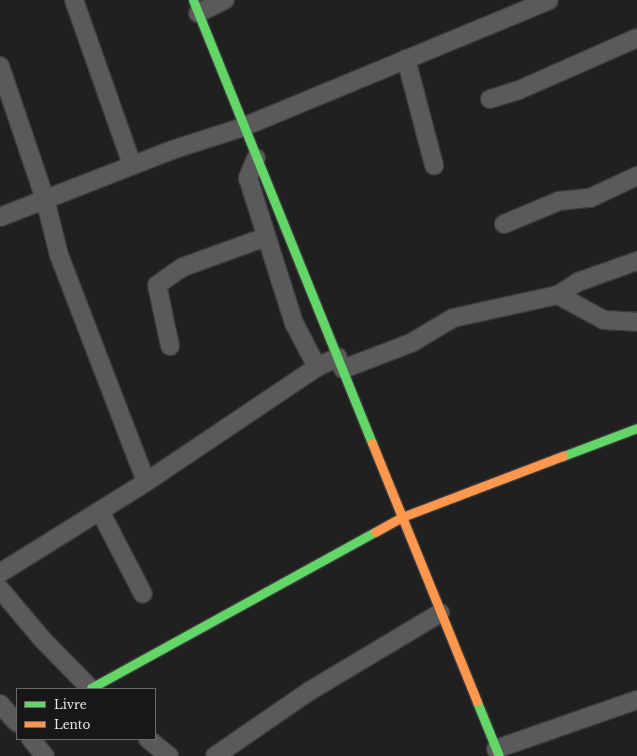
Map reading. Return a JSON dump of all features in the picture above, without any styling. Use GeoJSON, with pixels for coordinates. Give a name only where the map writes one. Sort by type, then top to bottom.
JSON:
{"type":"FeatureCollection","features":[{"type":"Feature","properties":{"kind":"street"},"geometry":{"type":"LineString","coordinates":[[74,0],[132,165]]}},
{"type":"Feature","properties":{"kind":"street"},"geometry":{"type":"LineString","coordinates":[[225,0],[195,6],[440,613],[498,752],[637,700]]}},
{"type":"Feature","properties":{"kind":"street"},"geometry":{"type":"LineString","coordinates":[[0,218],[132,165],[243,127],[550,0]]}},
{"type":"Feature","properties":{"kind":"street"},"geometry":{"type":"LineString","coordinates":[[490,99],[519,90],[637,38]]}},
{"type":"Feature","properties":{"kind":"street"},"geometry":{"type":"LineString","coordinates":[[406,59],[434,165]]}},
{"type":"Feature","properties":{"kind":"street"},"geometry":{"type":"LineString","coordinates":[[0,66],[45,199],[59,255],[146,482]]}},
{"type":"Feature","properties":{"kind":"street"},"geometry":{"type":"LineString","coordinates":[[256,158],[248,178],[294,323],[316,366]]}},
{"type":"Feature","properties":{"kind":"street"},"geometry":{"type":"LineString","coordinates":[[504,224],[558,201],[590,198],[637,176]]}},
{"type":"Feature","properties":{"kind":"street"},"geometry":{"type":"LineString","coordinates":[[170,346],[158,285],[183,267],[266,238]]}},
{"type":"Feature","properties":{"kind":"street"},"geometry":{"type":"LineString","coordinates":[[0,573],[146,482],[316,366],[340,363],[411,343],[453,318],[558,295],[578,282],[637,261]]}},
{"type":"Feature","properties":{"kind":"street"},"geometry":{"type":"LineString","coordinates":[[558,295],[604,320],[637,322]]}},
{"type":"Feature","properties":{"kind":"street"},"geometry":{"type":"LineString","coordinates":[[93,688],[402,517],[637,428]]}},
{"type":"Feature","properties":{"kind":"street"},"geometry":{"type":"LineString","coordinates":[[100,512],[142,594]]}},
{"type":"Feature","properties":{"kind":"street"},"geometry":{"type":"LineString","coordinates":[[0,589],[48,646],[90,688]]}},
{"type":"Feature","properties":{"kind":"street"},"geometry":{"type":"LineString","coordinates":[[215,756],[308,692],[440,613]]}},
{"type":"Feature","properties":{"kind":"street"},"geometry":{"type":"LineString","coordinates":[[0,704],[16,722]]}},
{"type":"Feature","properties":{"kind":"street"},"geometry":{"type":"LineString","coordinates":[[31,740],[45,756]]}},
{"type":"Feature","properties":{"kind":"street"},"geometry":{"type":"LineString","coordinates":[[149,740],[169,756]]}},
{"type":"Feature","properties":{"kind":"traffic: fast"},"geometry":{"type":"LineString","coordinates":[[193,0],[372,443]]}},
{"type":"Feature","properties":{"kind":"traffic: fast"},"geometry":{"type":"LineString","coordinates":[[563,456],[637,428]]}},
{"type":"Feature","properties":{"kind":"traffic: fast"},"geometry":{"type":"LineString","coordinates":[[91,688],[375,532]]}},
{"type":"Feature","properties":{"kind":"traffic: fast"},"geometry":{"type":"LineString","coordinates":[[477,702],[499,756]]}},
{"type":"Feature","properties":{"kind":"traffic: slow"},"geometry":{"type":"LineString","coordinates":[[372,443],[477,702]]}},
{"type":"Feature","properties":{"kind":"traffic: slow"},"geometry":{"type":"LineString","coordinates":[[375,532],[402,517],[563,456]]}}]}
